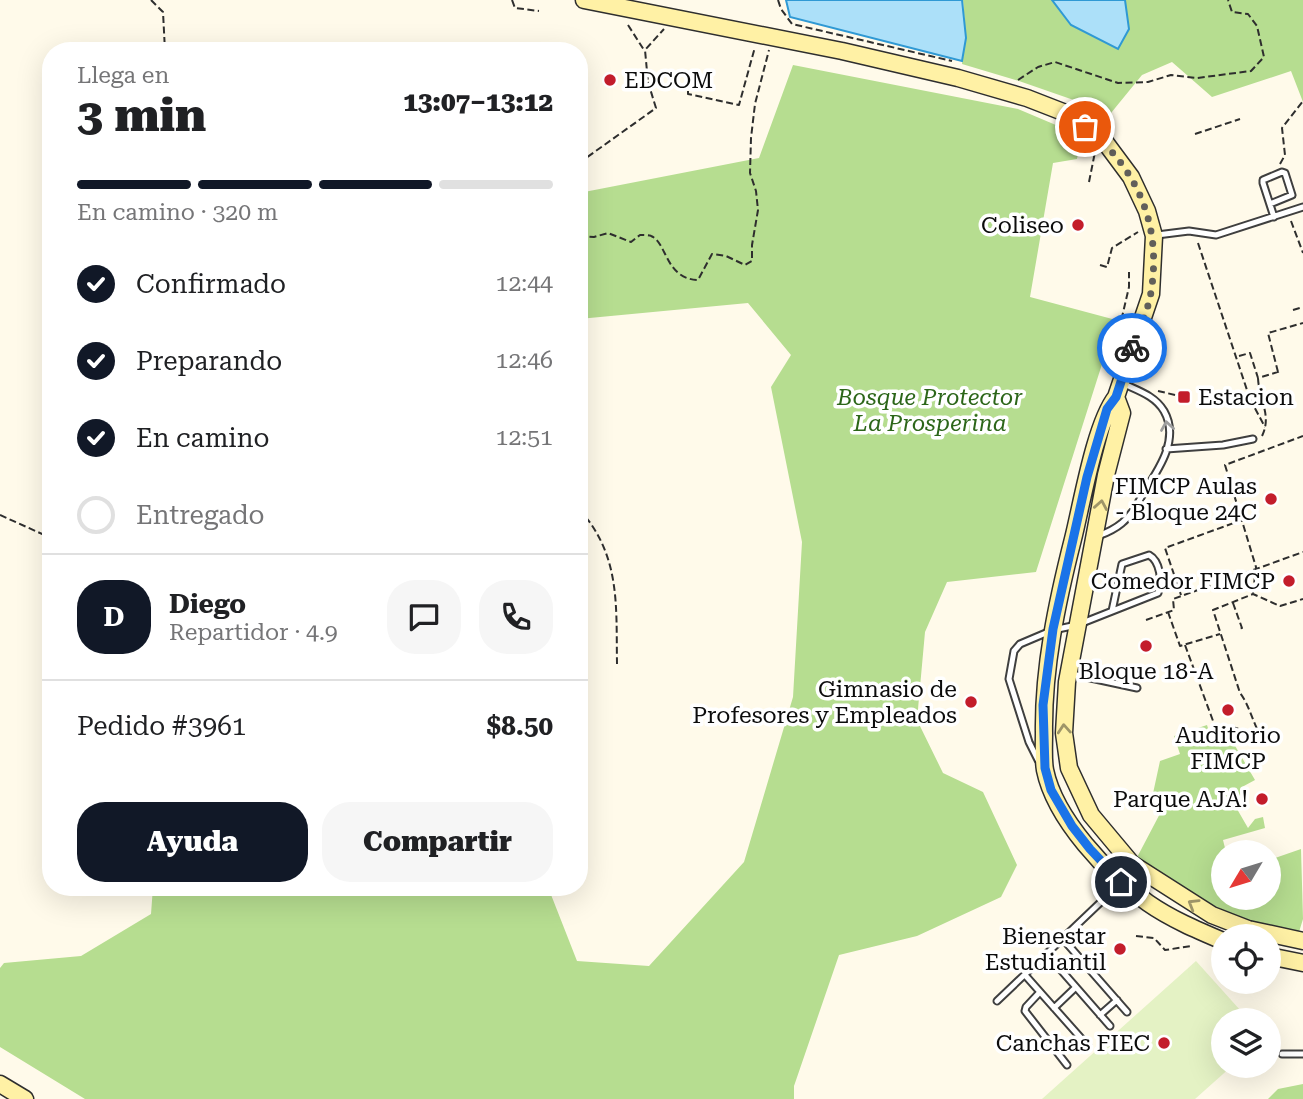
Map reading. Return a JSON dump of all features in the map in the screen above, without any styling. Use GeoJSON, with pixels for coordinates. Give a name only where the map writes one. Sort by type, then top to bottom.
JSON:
{"type":"FeatureCollection","features":[{"type":"Feature","properties":{"kind":"street"},"geometry":{"type":"LineString","coordinates":[[584,0],[842,51],[1001,89],[1063,112],[1105,142],[1119,159],[1147,211],[1151,294],[1119,390],[1107,409],[1087,477],[1053,629],[1043,705],[1045,768],[1051,790],[1072,826],[1121,882],[1178,921],[1211,936]]}},
{"type":"Feature","properties":{"kind":"street"},"geometry":{"type":"LineString","coordinates":[[1119,390],[1122,413],[1106,475],[1077,625],[1064,712],[1068,756],[1076,785],[1091,815],[1132,864],[1212,915],[1248,929],[1303,941]]}},
{"type":"Feature","properties":{"kind":"street"},"geometry":{"type":"LineString","coordinates":[[1072,826],[1091,815]]}},
{"type":"Feature","properties":{"kind":"street"},"geometry":{"type":"LineString","coordinates":[[1281,957],[1302,960]]}},
{"type":"Feature","properties":{"kind":"street"},"geometry":{"type":"LineString","coordinates":[[0,1084],[25,1099]]}},
{"type":"Feature","properties":{"kind":"lane"},"geometry":{"type":"LineString","coordinates":[[1270,204],[1292,195],[1285,173],[1263,180],[1270,204],[1275,217]]}},
{"type":"Feature","properties":{"kind":"lane"},"geometry":{"type":"LineString","coordinates":[[1149,232],[1216,235],[1303,207]]}},
{"type":"Feature","properties":{"kind":"lane"},"geometry":{"type":"LineString","coordinates":[[1095,538],[1122,523],[1131,514],[1162,463],[1167,449],[1169,426],[1165,413],[1152,397],[1119,390]]}},
{"type":"Feature","properties":{"kind":"lane"},"geometry":{"type":"LineString","coordinates":[[1167,449],[1223,445],[1253,439]]}},
{"type":"Feature","properties":{"kind":"lane"},"geometry":{"type":"LineString","coordinates":[[1045,768],[1034,755],[1009,679],[1014,651],[1020,644],[1053,629],[1077,625],[1158,593],[1161,586],[1154,556],[1149,555],[1122,564],[1112,611]]}},
{"type":"Feature","properties":{"kind":"lane"},"geometry":{"type":"LineString","coordinates":[[1069,673],[1138,688]]}},
{"type":"Feature","properties":{"kind":"lane"},"geometry":{"type":"LineString","coordinates":[[998,1001],[1104,899]]}},
{"type":"Feature","properties":{"kind":"lane"},"geometry":{"type":"LineString","coordinates":[[1063,939],[1127,1012]]}},
{"type":"Feature","properties":{"kind":"lane"},"geometry":{"type":"LineString","coordinates":[[1047,954],[1110,1026]]}},
{"type":"Feature","properties":{"kind":"lane"},"geometry":{"type":"LineString","coordinates":[[1025,975],[1088,1046]]}},
{"type":"Feature","properties":{"kind":"lane"},"geometry":{"type":"LineString","coordinates":[[1054,1008],[1076,987]]}},
{"type":"Feature","properties":{"kind":"lane"},"geometry":{"type":"LineString","coordinates":[[1040,992],[1025,1011],[1067,1065]]}},
{"type":"Feature","properties":{"kind":"lane"},"geometry":{"type":"LineString","coordinates":[[1100,1015],[1117,1000]]}},
{"type":"Feature","properties":{"kind":"lane"},"geometry":{"type":"LineString","coordinates":[[1282,1054],[1303,1055]]}},
{"type":"Feature","properties":{"kind":"path"},"geometry":{"type":"LineString","coordinates":[[151,0],[163,12],[164,42]]}},
{"type":"Feature","properties":{"kind":"path"},"geometry":{"type":"LineString","coordinates":[[512,0],[515,8],[539,11]]}},
{"type":"Feature","properties":{"kind":"path"},"geometry":{"type":"LineString","coordinates":[[778,0],[792,24],[962,64]]}},
{"type":"Feature","properties":{"kind":"path"},"geometry":{"type":"LineString","coordinates":[[1008,77],[1019,81],[1038,67],[1055,61],[1118,83],[1148,82],[1171,75],[1197,78],[1251,71],[1264,57],[1257,26],[1248,14],[1232,12],[1228,0]]}},
{"type":"Feature","properties":{"kind":"path"},"geometry":{"type":"LineString","coordinates":[[588,157],[656,108],[648,82],[645,51],[626,21]]}},
{"type":"Feature","properties":{"kind":"path"},"geometry":{"type":"LineString","coordinates":[[645,51],[667,26]]}},
{"type":"Feature","properties":{"kind":"path"},"geometry":{"type":"LineString","coordinates":[[688,91],[688,94],[738,105],[757,43]]}},
{"type":"Feature","properties":{"kind":"path"},"geometry":{"type":"LineString","coordinates":[[588,237],[608,233],[631,242],[640,235],[651,235],[659,242],[666,259],[674,268],[684,277],[693,280],[698,280],[712,254],[726,256],[745,265],[751,261],[758,210],[750,173],[751,138],[755,104],[770,44]]}},
{"type":"Feature","properties":{"kind":"path"},"geometry":{"type":"LineString","coordinates":[[640,83],[648,82]]}},
{"type":"Feature","properties":{"kind":"path"},"geometry":{"type":"LineString","coordinates":[[1285,155],[1282,128],[1303,101]]}},
{"type":"Feature","properties":{"kind":"path"},"geometry":{"type":"LineString","coordinates":[[1195,134],[1240,119]]}},
{"type":"Feature","properties":{"kind":"path"},"geometry":{"type":"LineString","coordinates":[[1089,182],[1097,148]]}},
{"type":"Feature","properties":{"kind":"path"},"geometry":{"type":"LineString","coordinates":[[1288,212],[1303,253]]}},
{"type":"Feature","properties":{"kind":"path"},"geometry":{"type":"LineString","coordinates":[[1100,265],[1107,267],[1112,248],[1149,232]]}},
{"type":"Feature","properties":{"kind":"path"},"geometry":{"type":"LineString","coordinates":[[1196,233],[1250,399],[1266,428],[1268,421],[1250,353],[1237,356]]}},
{"type":"Feature","properties":{"kind":"path"},"geometry":{"type":"LineString","coordinates":[[1123,335],[1122,317],[1129,287],[1129,272]]}},
{"type":"Feature","properties":{"kind":"path"},"geometry":{"type":"LineString","coordinates":[[1293,310],[1303,307]]}},
{"type":"Feature","properties":{"kind":"path"},"geometry":{"type":"LineString","coordinates":[[1258,378],[1279,372],[1268,333],[1303,323]]}},
{"type":"Feature","properties":{"kind":"path"},"geometry":{"type":"LineString","coordinates":[[1147,389],[1184,397]]}},
{"type":"Feature","properties":{"kind":"path"},"geometry":{"type":"LineString","coordinates":[[1238,404],[1250,399]]}},
{"type":"Feature","properties":{"kind":"path"},"geometry":{"type":"LineString","coordinates":[[1253,594],[1256,567],[1226,466],[1303,436]]}},
{"type":"Feature","properties":{"kind":"path"},"geometry":{"type":"LineString","coordinates":[[0,515],[42,534]]}},
{"type":"Feature","properties":{"kind":"path"},"geometry":{"type":"LineString","coordinates":[[588,519],[595,526],[606,552],[615,585],[617,664]]}},
{"type":"Feature","properties":{"kind":"path"},"geometry":{"type":"LineString","coordinates":[[1181,596],[1165,548],[1242,520]]}},
{"type":"Feature","properties":{"kind":"path"},"geometry":{"type":"LineString","coordinates":[[1146,620],[1174,610],[1173,599],[1303,552]]}},
{"type":"Feature","properties":{"kind":"path"},"geometry":{"type":"LineString","coordinates":[[1262,738],[1245,706],[1213,610],[1253,594],[1280,606],[1303,598]]}},
{"type":"Feature","properties":{"kind":"path"},"geometry":{"type":"LineString","coordinates":[[1232,602],[1242,628],[1238,629]]}},
{"type":"Feature","properties":{"kind":"path"},"geometry":{"type":"LineString","coordinates":[[1168,612],[1180,646],[1221,633]]}},
{"type":"Feature","properties":{"kind":"path"},"geometry":{"type":"LineString","coordinates":[[1185,645],[1216,729],[1229,725],[1236,727],[1257,741]]}},
{"type":"Feature","properties":{"kind":"path"},"geometry":{"type":"LineString","coordinates":[[1136,936],[1154,938],[1166,950],[1192,946]]}},
{"type":"Feature","properties":{"kind":"green space"},"geometry":{"type":"Polygon","coordinates":[[[963,0],[1052,0],[1072,25],[1129,29],[1125,0],[1303,0],[1303,102],[1291,71],[1212,97],[1172,62],[1142,75],[1111,113],[962,64],[966,38],[963,0]]]}},
{"type":"Feature","properties":{"kind":"green space","name":"Bosque Protector La Prosperina"},"geometry":{"type":"Polygon","coordinates":[[[793,65],[1018,109],[1070,131],[1079,146],[1077,159],[1053,163],[1030,297],[1116,320],[1036,572],[947,582],[925,632],[917,720],[943,773],[983,792],[1017,865],[1001,897],[917,936],[839,955],[794,1086],[794,1099],[85,1099],[0,1047],[0,968],[4,963],[81,956],[151,914],[152,896],[552,896],[577,961],[649,966],[744,862],[793,697],[802,542],[771,387],[791,355],[748,303],[588,318],[588,191],[759,158],[793,65]]]}},
{"type":"Feature","properties":{"kind":"green space"},"geometry":{"type":"Polygon","coordinates":[[[1207,725],[1211,738],[1234,744],[1255,780],[1242,787],[1237,809],[1248,828],[1255,819],[1263,817],[1265,828],[1223,840],[1211,840],[1211,904],[1133,865],[1164,806],[1152,798],[1160,761],[1180,754],[1174,736],[1207,725]]]}},
{"type":"Feature","properties":{"kind":"green space"},"geometry":{"type":"Polygon","coordinates":[[[1301,849],[1303,919],[1299,932],[1281,929],[1281,924],[1251,924],[1223,910],[1281,910],[1281,856],[1301,849]]]}},
{"type":"Feature","properties":{"kind":"green space","name":"Canchas FIEC"},"geometry":{"type":"Polygon","coordinates":[[[1196,961],[1211,978],[1211,994],[1226,994],[1238,1008],[1211,1008],[1211,1078],[1219,1078],[1195,1099],[1042,1099],[1196,961]]]}},
{"type":"Feature","properties":{"kind":"green space"},"geometry":{"type":"Polygon","coordinates":[[[1303,1084],[1303,1099],[1268,1099],[1278,1089],[1303,1084]]]}},
{"type":"Feature","properties":{"kind":"water"},"geometry":{"type":"Polygon","coordinates":[[[786,0],[962,0],[966,38],[962,61],[790,17],[786,0]]]}},
{"type":"Feature","properties":{"kind":"water"},"geometry":{"type":"Polygon","coordinates":[[[1052,0],[1125,0],[1129,29],[1118,49],[1071,25],[1052,0]]]}},
{"type":"Feature","properties":{"kind":"way so far"},"geometry":{"type":"LineString","coordinates":[[1085,127],[1105,142],[1131,177],[1147,211],[1154,236],[1151,294],[1132,348]]}},
{"type":"Feature","properties":{"kind":"place","name":"EDCOM"},"geometry":{"type":"Point","coordinates":[610,80]}},
{"type":"Feature","properties":{"kind":"place","name":"Coliseo"},"geometry":{"type":"Point","coordinates":[1078,225]}},
{"type":"Feature","properties":{"kind":"place","name":"Estacion"},"geometry":{"type":"Point","coordinates":[1184,397]}},
{"type":"Feature","properties":{"kind":"place","name":"FIMCP Aulas - Bloque 24C"},"geometry":{"type":"Point","coordinates":[1271,499]}},
{"type":"Feature","properties":{"kind":"place","name":"Comedor FIMCP"},"geometry":{"type":"Point","coordinates":[1289,581]}},
{"type":"Feature","properties":{"kind":"place","name":"Bloque 18-A"},"geometry":{"type":"Point","coordinates":[1146,646]}},
{"type":"Feature","properties":{"kind":"place","name":"Gimnasio de Profesores y Empleados"},"geometry":{"type":"Point","coordinates":[971,702]}},
{"type":"Feature","properties":{"kind":"place","name":"Auditorio FIMCP"},"geometry":{"type":"Point","coordinates":[1228,710]}},
{"type":"Feature","properties":{"kind":"place","name":"Parque AJA!"},"geometry":{"type":"Point","coordinates":[1262,799]}},
{"type":"Feature","properties":{"kind":"place","name":"Bienestar Estudiantil"},"geometry":{"type":"Point","coordinates":[1120,949]}},
{"type":"Feature","properties":{"kind":"place","name":"Canchas FIEC"},"geometry":{"type":"Point","coordinates":[1164,1043]}},
{"type":"Feature","properties":{"kind":"route"},"geometry":{"type":"LineString","coordinates":[[1121,882],[1072,826],[1051,790],[1045,768],[1043,705],[1053,629],[1087,477],[1107,409],[1116,397],[1132,348]]}}]}
